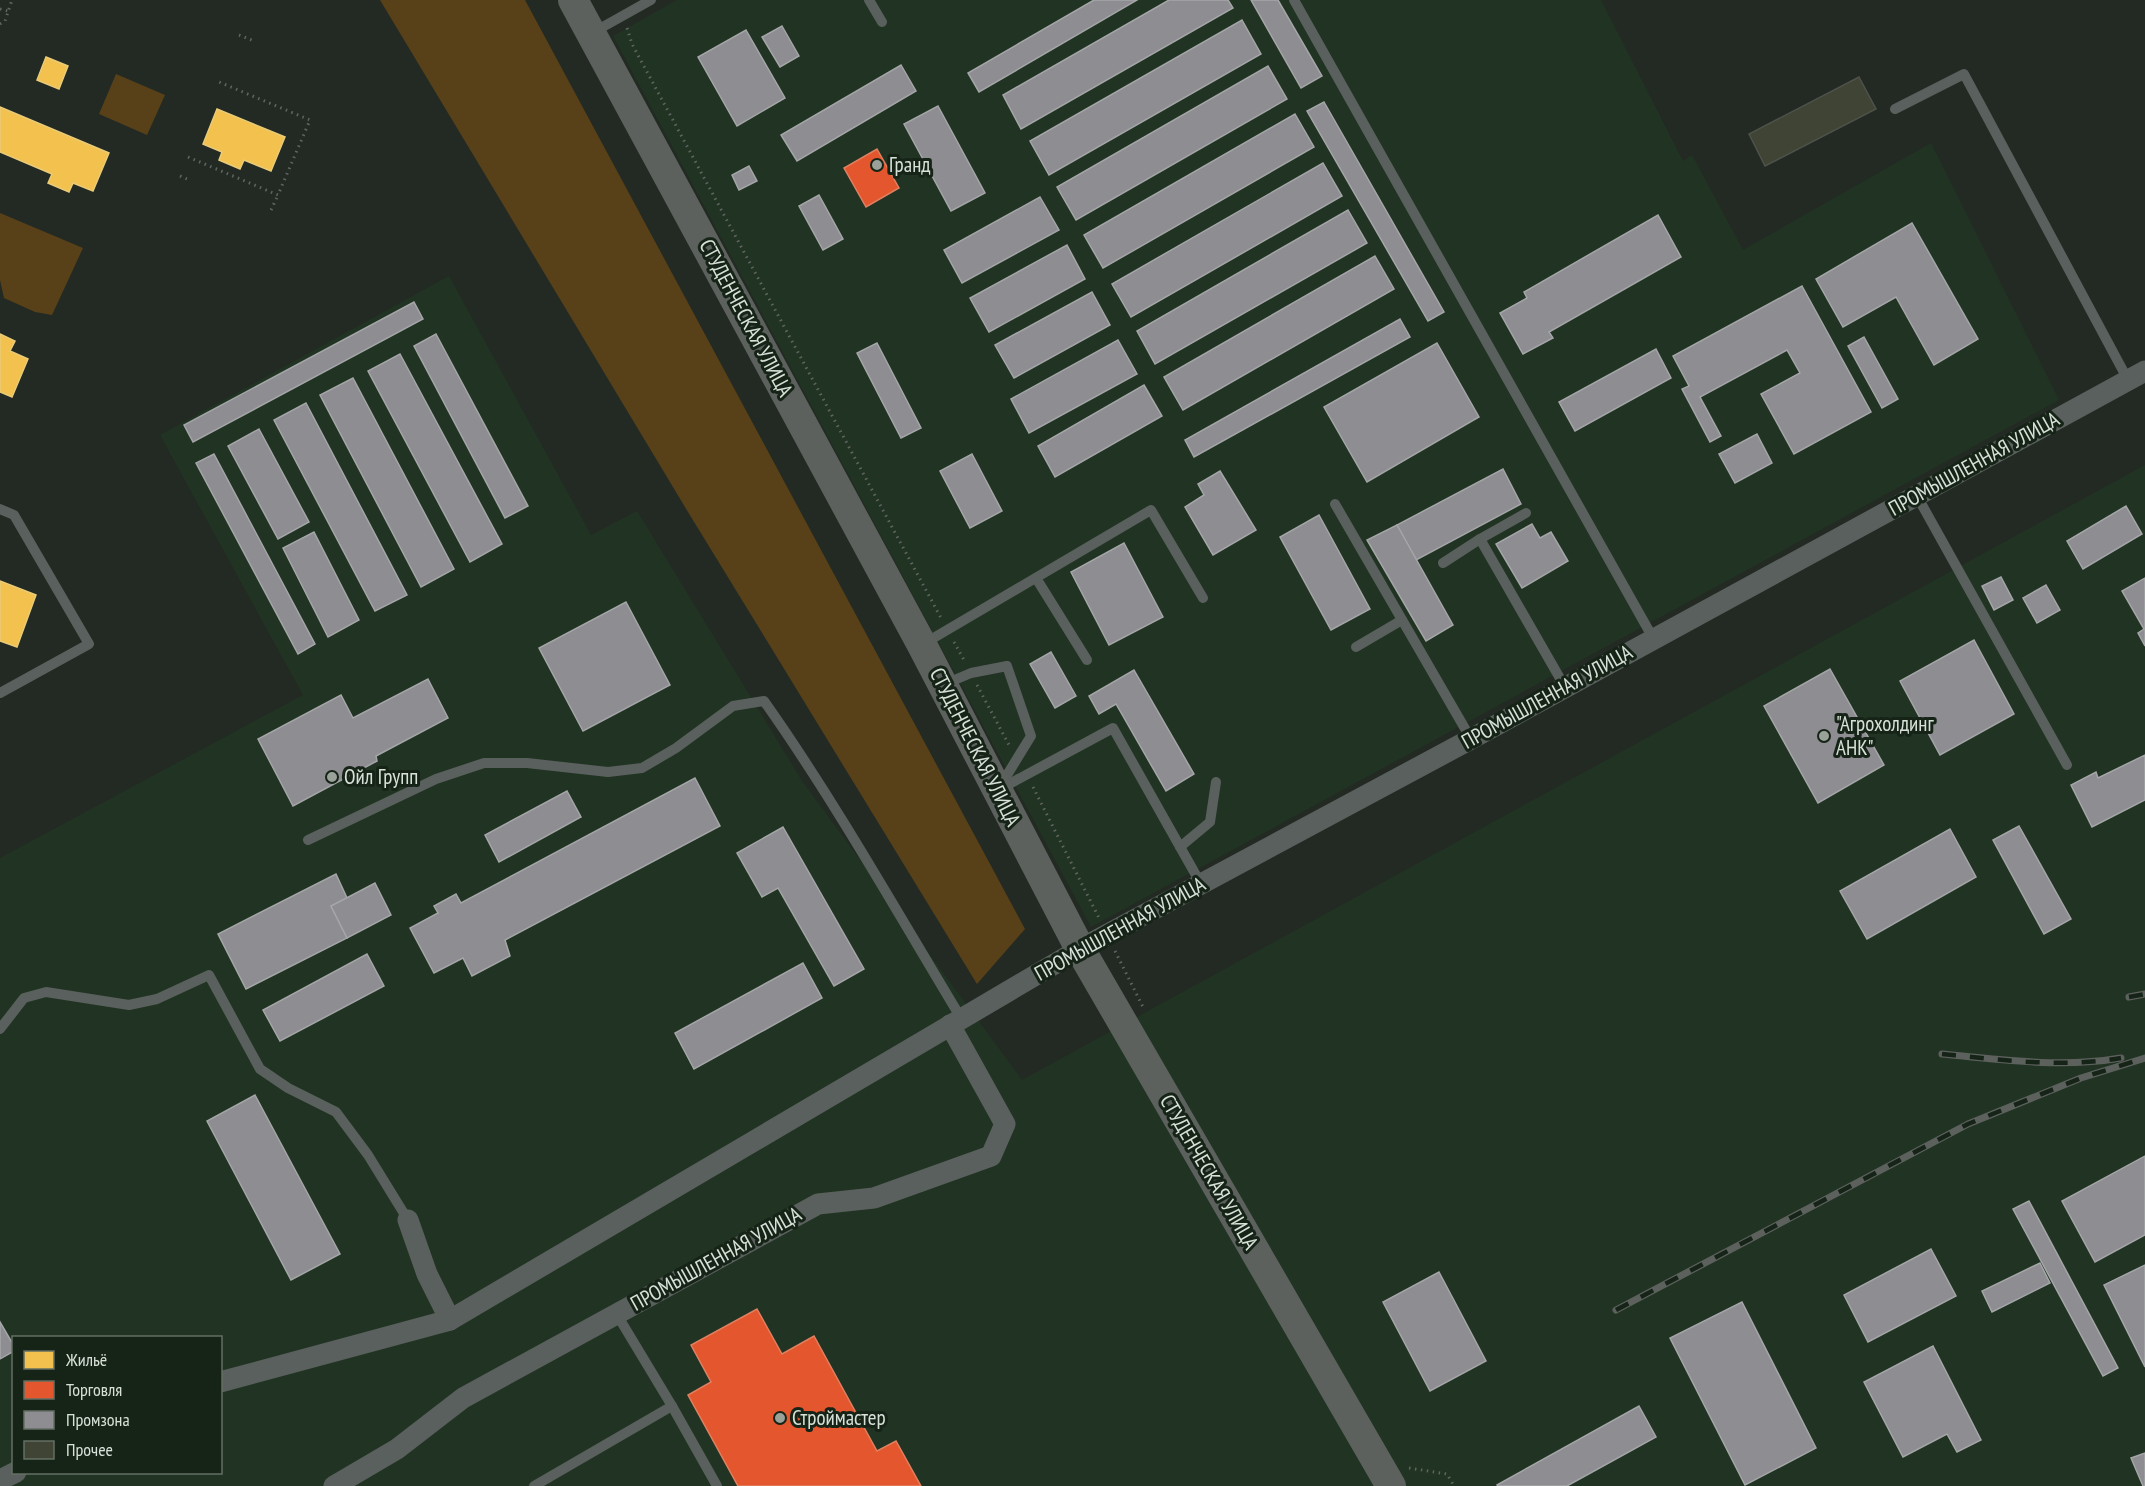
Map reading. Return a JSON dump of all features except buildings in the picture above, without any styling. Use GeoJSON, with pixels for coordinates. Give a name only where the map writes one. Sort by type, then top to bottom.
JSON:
{"type":"FeatureCollection","features":[{"type":"Feature","properties":{"kind":"main road","name":"СТУДЕНЧЕСКАЯ УЛИЦА"},"geometry":{"type":"LineString","coordinates":[[573,0],[922,645],[1080,949],[1391,1486]]}},
{"type":"Feature","properties":{"kind":"street","name":"ПРОМЫШЛЕННАЯ УЛИЦА"},"geometry":{"type":"LineString","coordinates":[[222,1381],[450,1320],[1080,949],[1472,739],[2136,375]]}},
{"type":"Feature","properties":{"kind":"street","name":"ПРОМЫШЛЕННАЯ УЛИЦА"},"geometry":{"type":"LineString","coordinates":[[334,1486],[397,1449],[462,1398],[818,1204],[874,1198],[991,1156],[1005,1124],[955,1022]]}},
{"type":"Feature","properties":{"kind":"street"},"geometry":{"type":"LineString","coordinates":[[408,1220],[427,1274],[450,1320]]}},
{"type":"Feature","properties":{"kind":"lane"},"geometry":{"type":"LineString","coordinates":[[592,34],[651,0]]}},
{"type":"Feature","properties":{"kind":"lane"},"geometry":{"type":"LineString","coordinates":[[869,0],[882,22]]}},
{"type":"Feature","properties":{"kind":"lane"},"geometry":{"type":"LineString","coordinates":[[1294,0],[1653,639]]}},
{"type":"Feature","properties":{"kind":"lane"},"geometry":{"type":"LineString","coordinates":[[1895,109],[1964,74],[2136,375]]}},
{"type":"Feature","properties":{"kind":"lane"},"geometry":{"type":"LineString","coordinates":[[1917,496],[2067,765]]}},
{"type":"Feature","properties":{"kind":"lane"},"geometry":{"type":"LineString","coordinates":[[1335,504],[1472,739]]}},
{"type":"Feature","properties":{"kind":"lane"},"geometry":{"type":"LineString","coordinates":[[0,509],[14,515],[89,644],[0,693]]}},
{"type":"Feature","properties":{"kind":"lane"},"geometry":{"type":"LineString","coordinates":[[922,645],[1151,510],[1203,598]]}},
{"type":"Feature","properties":{"kind":"lane"},"geometry":{"type":"LineString","coordinates":[[1443,563],[1526,513]]}},
{"type":"Feature","properties":{"kind":"lane"},"geometry":{"type":"LineString","coordinates":[[1480,539],[1565,687]]}},
{"type":"Feature","properties":{"kind":"lane"},"geometry":{"type":"LineString","coordinates":[[1036,578],[1087,660]]}},
{"type":"Feature","properties":{"kind":"lane"},"geometry":{"type":"LineString","coordinates":[[1356,648],[1402,620]]}},
{"type":"Feature","properties":{"kind":"lane"},"geometry":{"type":"LineString","coordinates":[[943,685],[971,673],[1007,666],[1031,736],[997,790]]}},
{"type":"Feature","properties":{"kind":"lane"},"geometry":{"type":"LineString","coordinates":[[308,840],[436,779],[484,763],[527,763],[608,772],[642,768],[676,748],[733,706],[764,701],[840,818],[955,1022]]}},
{"type":"Feature","properties":{"kind":"lane"},"geometry":{"type":"LineString","coordinates":[[997,790],[1113,728],[1201,884]]}},
{"type":"Feature","properties":{"kind":"lane"},"geometry":{"type":"LineString","coordinates":[[1180,847],[1210,822],[1216,782]]}},
{"type":"Feature","properties":{"kind":"lane"},"geometry":{"type":"LineString","coordinates":[[0,1029],[24,998],[46,992],[129,1005],[157,999],[209,975],[260,1069],[288,1088],[336,1112],[368,1155],[408,1220]]}},
{"type":"Feature","properties":{"kind":"lane"},"geometry":{"type":"LineString","coordinates":[[616,1313],[717,1486]]}},
{"type":"Feature","properties":{"kind":"lane"},"geometry":{"type":"LineString","coordinates":[[534,1486],[672,1406]]}},
{"type":"Feature","properties":{"kind":"path"},"geometry":{"type":"LineString","coordinates":[[0,24],[4,21],[12,0]]}},
{"type":"Feature","properties":{"kind":"path"},"geometry":{"type":"LineString","coordinates":[[0,9],[8,11]]}},
{"type":"Feature","properties":{"kind":"path"},"geometry":{"type":"LineString","coordinates":[[239,35],[254,41]]}},
{"type":"Feature","properties":{"kind":"path"},"geometry":{"type":"LineString","coordinates":[[219,82],[310,118],[271,210]]}},
{"type":"Feature","properties":{"kind":"path"},"geometry":{"type":"LineString","coordinates":[[188,157],[278,195]]}},
{"type":"Feature","properties":{"kind":"path"},"geometry":{"type":"LineString","coordinates":[[180,176],[187,179]]}},
{"type":"Feature","properties":{"kind":"shaded area"},"geometry":{"type":"Polygon","coordinates":[[[380,0],[525,0],[1025,929],[977,984],[688,512],[380,0]]]}},
{"type":"Feature","properties":{"kind":"shaded area"},"geometry":{"type":"Polygon","coordinates":[[[677,0],[1601,0],[1683,161],[1692,155],[1743,250],[1931,143],[2059,400],[1091,927],[613,36],[677,0]]]}},
{"type":"Feature","properties":{"kind":"shaded area"},"geometry":{"type":"Polygon","coordinates":[[[116,74],[165,95],[147,135],[99,114],[116,74]]]}},
{"type":"Feature","properties":{"kind":"shaded area"},"geometry":{"type":"Polygon","coordinates":[[[0,213],[83,248],[52,315],[35,312],[4,298],[0,280],[0,213]]]}},
{"type":"Feature","properties":{"kind":"shaded area"},"geometry":{"type":"Polygon","coordinates":[[[449,276],[591,535],[637,511],[802,781],[1022,1080],[2145,465],[2145,1486],[0,1486],[0,858],[303,695],[160,435],[449,276]]]}},
{"type":"Feature","properties":{"kind":"railway"},"geometry":{"type":"LineString","coordinates":[[2129,997],[2145,994]]}},
{"type":"Feature","properties":{"kind":"railway"},"geometry":{"type":"LineString","coordinates":[[1942,1054],[2054,1063],[2121,1058]]}},
{"type":"Feature","properties":{"kind":"railway"},"geometry":{"type":"LineString","coordinates":[[1616,1310],[1968,1124],[2081,1078],[2145,1058]]}},
{"type":"Feature","properties":{"kind":"place","name":"Гранд"},"geometry":{"type":"Point","coordinates":[877,165]}},
{"type":"Feature","properties":{"kind":"place","name":"\"Агрохолдинг АНК\""},"geometry":{"type":"Point","coordinates":[1824,736]}},
{"type":"Feature","properties":{"kind":"place","name":"Ойл Групп"},"geometry":{"type":"Point","coordinates":[332,777]}},
{"type":"Feature","properties":{"kind":"place","name":"Строймастер"},"geometry":{"type":"Point","coordinates":[780,1418]}}]}
